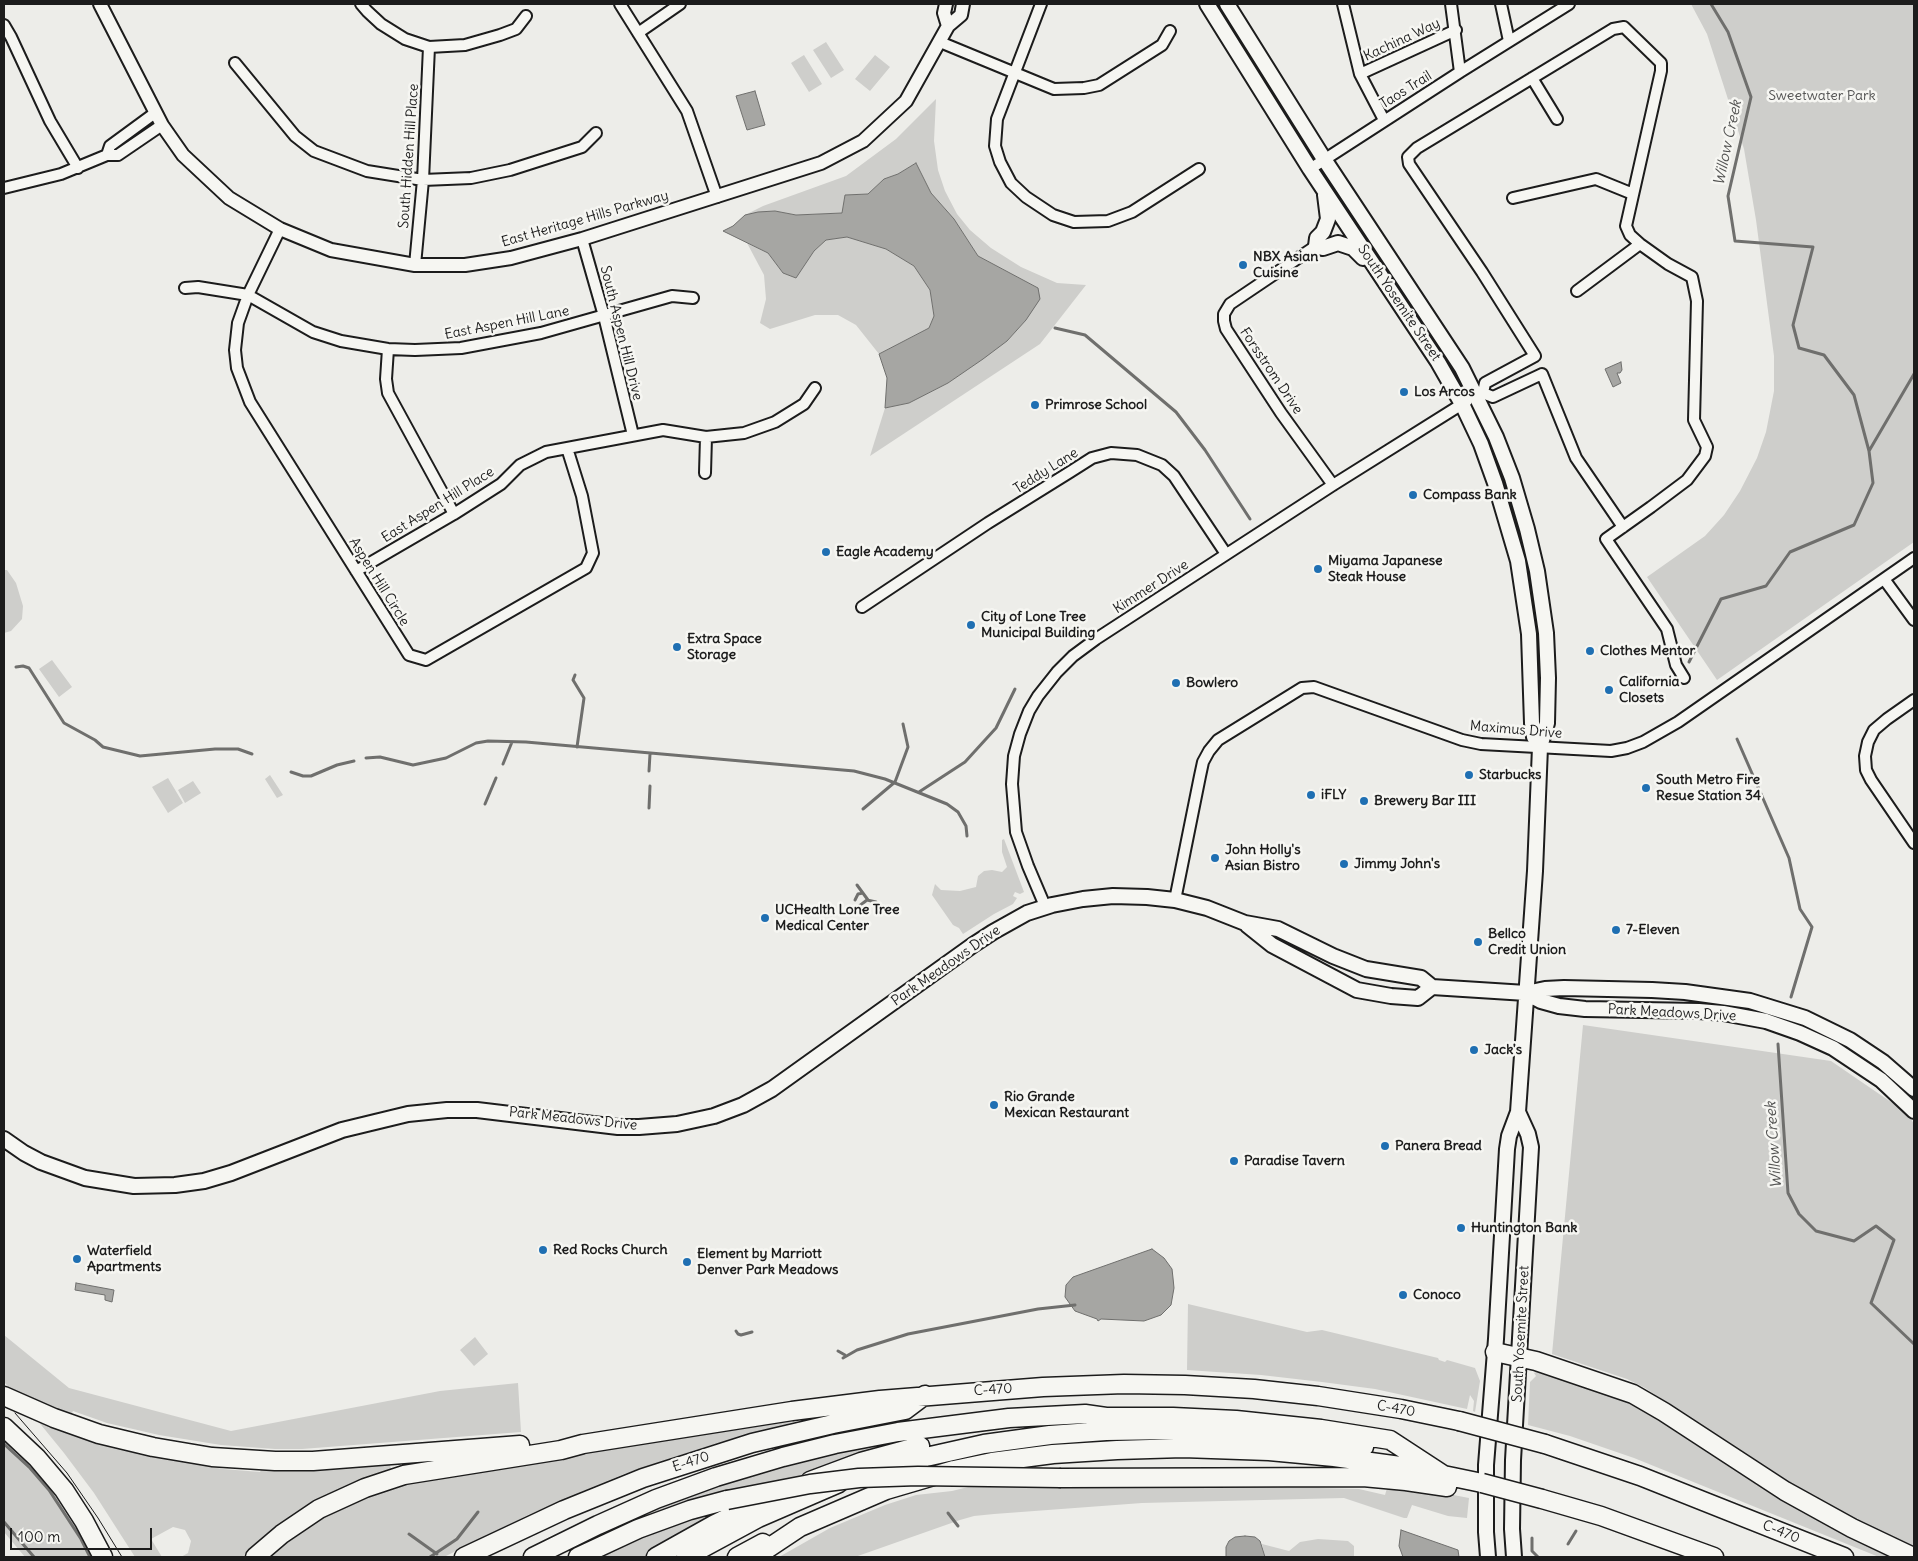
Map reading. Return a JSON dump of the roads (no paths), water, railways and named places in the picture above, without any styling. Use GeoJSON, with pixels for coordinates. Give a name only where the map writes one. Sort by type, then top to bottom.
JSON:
{"type":"FeatureCollection","features":[{"type":"Feature","properties":{"kind":"highway"},"geometry":{"type":"LineString","coordinates":[[1495,1352],[1520,1356],[1636,1395],[1785,1491],[1852,1528],[1914,1557]]}},
{"type":"Feature","properties":{"kind":"highway","name":"C-470"},"geometry":{"type":"LineString","coordinates":[[583,1444],[792,1411],[926,1395],[1082,1385],[1193,1385],[1274,1391],[1345,1400],[1459,1421],[1545,1444],[1640,1476],[1844,1557]]}},
{"type":"Feature","properties":{"kind":"highway","name":"E-470"},"geometry":{"type":"LineString","coordinates":[[464,1557],[564,1510],[643,1478],[752,1443],[905,1410],[926,1395]]}},
{"type":"Feature","properties":{"kind":"highway"},"geometry":{"type":"LineString","coordinates":[[4,1396],[47,1415],[99,1434],[162,1449],[231,1459],[284,1462],[320,1461],[562,1441],[583,1444]]}},
{"type":"Feature","properties":{"kind":"highway"},"geometry":{"type":"LineString","coordinates":[[533,1557],[604,1522],[670,1494],[724,1475],[803,1452],[879,1435],[952,1424],[1049,1415],[1085,1414],[1204,1418],[1320,1428],[1390,1440],[1466,1490],[1482,1483],[1542,1498],[1601,1516],[1714,1557]]}},
{"type":"Feature","properties":{"kind":"highway"},"geometry":{"type":"LineString","coordinates":[[656,1557],[715,1524],[772,1496],[831,1472],[874,1458],[932,1443],[997,1430],[1084,1421],[1106,1416]]}},
{"type":"Feature","properties":{"kind":"highway"},"geometry":{"type":"LineString","coordinates":[[4,1427],[37,1458],[64,1490],[84,1521],[103,1557]]}},
{"type":"Feature","properties":{"kind":"highway"},"geometry":{"type":"LineString","coordinates":[[686,1557],[762,1516],[840,1482],[926,1456],[1017,1439],[1111,1431],[1203,1431],[1303,1439],[1415,1456]]}},
{"type":"Feature","properties":{"kind":"highway"},"geometry":{"type":"LineString","coordinates":[[255,1557],[282,1534],[309,1515],[338,1499],[374,1484],[414,1473],[561,1450],[583,1444]]}},
{"type":"Feature","properties":{"kind":"highway"},"geometry":{"type":"LineString","coordinates":[[737,1557],[782,1533],[800,1528],[866,1498],[940,1473],[992,1462],[1052,1454],[1144,1449],[1244,1450],[1334,1457],[1451,1480]]}},
{"type":"Feature","properties":{"kind":"highway"},"geometry":{"type":"LineString","coordinates":[[578,1557],[630,1532],[690,1510],[750,1495],[810,1484],[859,1478],[1369,1477],[1419,1482],[1451,1480]]}},
{"type":"Feature","properties":{"kind":"highway"},"geometry":{"type":"LineString","coordinates":[[756,1557],[800,1528]]}},
{"type":"Feature","properties":{"kind":"main road","name":"South Yosemite Street"},"geometry":{"type":"LineString","coordinates":[[1207,4],[1323,190],[1438,362],[1462,404],[1481,444],[1518,561],[1529,634],[1532,724],[1534,736],[1540,747]]}},
{"type":"Feature","properties":{"kind":"main road","name":"South Yosemite Street"},"geometry":{"type":"LineString","coordinates":[[1227,4],[1324,159],[1462,368],[1496,437],[1512,478],[1528,529],[1537,571],[1546,633],[1548,723],[1540,747],[1534,880],[1518,1112],[1507,1145],[1495,1352],[1486,1465],[1488,1557]]}},
{"type":"Feature","properties":{"kind":"main road"},"geometry":{"type":"LineString","coordinates":[[1323,190],[1328,220],[1324,232],[1317,238],[1316,246],[1323,248],[1338,243],[1353,248],[1380,274]]}},
{"type":"Feature","properties":{"kind":"main road","name":"Park Meadows Drive"},"geometry":{"type":"LineString","coordinates":[[4,1140],[41,1162],[85,1178],[134,1186],[175,1185],[204,1181],[231,1173],[342,1130],[408,1114],[447,1110],[482,1110],[618,1127],[658,1126],[714,1116],[743,1105],[772,1089],[993,932],[1045,906],[1113,896],[1175,900],[1207,908],[1245,923],[1278,929],[1333,956],[1366,969],[1421,978],[1432,987],[1526,993],[1564,988],[1652,990],[1694,993],[1759,1003],[1805,1018],[1850,1040],[1884,1062],[1914,1088]]}},
{"type":"Feature","properties":{"kind":"main road","name":"Park Meadows Drive"},"geometry":{"type":"LineString","coordinates":[[1245,923],[1272,945],[1357,990],[1391,996],[1418,998],[1432,987]]}},
{"type":"Feature","properties":{"kind":"main road"},"geometry":{"type":"LineString","coordinates":[[1272,945],[1285,943],[1317,958],[1333,956]]}},
{"type":"Feature","properties":{"kind":"main road"},"geometry":{"type":"LineString","coordinates":[[1326,973],[1336,968],[1407,983],[1417,978]]}},
{"type":"Feature","properties":{"kind":"main road","name":"Park Meadows Drive"},"geometry":{"type":"LineString","coordinates":[[1526,993],[1540,1001],[1559,1006],[1585,1009],[1699,1011],[1724,1013],[1766,1021],[1800,1033],[1832,1048],[1881,1080],[1914,1111]]}},
{"type":"Feature","properties":{"kind":"main road","name":"South Yosemite Street"},"geometry":{"type":"LineString","coordinates":[[1514,1557],[1512,1529],[1513,1477],[1531,1146],[1518,1112]]}},
{"type":"Feature","properties":{"kind":"street","name":"East Heritage Hills Parkway"},"geometry":{"type":"LineString","coordinates":[[100,4],[162,125],[184,155],[229,198],[280,229],[331,250],[415,265],[465,265],[511,258],[582,239],[820,163],[863,141],[906,101],[948,26],[961,15],[963,4]]}},
{"type":"Feature","properties":{"kind":"street"},"geometry":{"type":"LineString","coordinates":[[361,4],[366,11],[382,24],[406,39],[429,47],[466,45],[500,35],[516,29],[526,16]]}},
{"type":"Feature","properties":{"kind":"street"},"geometry":{"type":"LineString","coordinates":[[620,4],[687,111],[716,197]]}},
{"type":"Feature","properties":{"kind":"street"},"geometry":{"type":"LineString","coordinates":[[638,33],[680,4]]}},
{"type":"Feature","properties":{"kind":"street"},"geometry":{"type":"LineString","coordinates":[[946,4],[944,13],[948,26]]}},
{"type":"Feature","properties":{"kind":"street"},"geometry":{"type":"LineString","coordinates":[[1041,4],[997,119],[996,146],[1000,162],[1011,183],[1026,198],[1053,215],[1074,222],[1108,222],[1132,212],[1199,168]]}},
{"type":"Feature","properties":{"kind":"street"},"geometry":{"type":"LineString","coordinates":[[1343,4],[1360,74],[1384,120]]}},
{"type":"Feature","properties":{"kind":"street"},"geometry":{"type":"LineString","coordinates":[[1451,4],[1456,30],[1460,72],[1509,41],[1554,8],[1569,4]]}},
{"type":"Feature","properties":{"kind":"street"},"geometry":{"type":"LineString","coordinates":[[1501,4],[1509,41]]}},
{"type":"Feature","properties":{"kind":"street"},"geometry":{"type":"LineString","coordinates":[[4,25],[50,121],[78,168]]}},
{"type":"Feature","properties":{"kind":"street"},"geometry":{"type":"LineString","coordinates":[[1623,527],[1576,458],[1542,374],[1493,397],[1483,393],[1485,383],[1534,356],[1482,272],[1409,164],[1408,157],[1416,148],[1612,29],[1624,27],[1661,63],[1661,71],[1626,226],[1630,235],[1640,244],[1668,264],[1692,277],[1697,301],[1694,420],[1707,447],[1705,456],[1686,480],[1623,527],[1606,539],[1667,629],[1676,665],[1684,678]]}},
{"type":"Feature","properties":{"kind":"street","name":"Kachina Way"},"geometry":{"type":"LineString","coordinates":[[1360,74],[1456,30]]}},
{"type":"Feature","properties":{"kind":"street"},"geometry":{"type":"LineString","coordinates":[[940,42],[1054,89],[1084,88],[1100,85],[1162,46],[1170,31]]}},
{"type":"Feature","properties":{"kind":"street","name":"South Hidden Hill Place"},"geometry":{"type":"LineString","coordinates":[[415,265],[423,180],[429,47]]}},
{"type":"Feature","properties":{"kind":"street"},"geometry":{"type":"LineString","coordinates":[[235,63],[295,136],[314,151],[367,171],[423,180],[471,178],[510,170],[582,147],[596,133]]}},
{"type":"Feature","properties":{"kind":"street","name":"Taos Trail"},"geometry":{"type":"LineString","coordinates":[[1310,169],[1460,72]]}},
{"type":"Feature","properties":{"kind":"street"},"geometry":{"type":"LineString","coordinates":[[1532,78],[1557,118]]}},
{"type":"Feature","properties":{"kind":"street"},"geometry":{"type":"LineString","coordinates":[[107,155],[110,146],[155,113]]}},
{"type":"Feature","properties":{"kind":"street"},"geometry":{"type":"LineString","coordinates":[[4,188],[61,174],[107,155],[118,155],[162,125]]}},
{"type":"Feature","properties":{"kind":"street"},"geometry":{"type":"LineString","coordinates":[[1513,198],[1596,179],[1633,194]]}},
{"type":"Feature","properties":{"kind":"street","name":"Aspen Hill Circle"},"geometry":{"type":"LineString","coordinates":[[280,229],[248,295],[238,323],[235,350],[237,368],[250,402],[408,655],[426,660],[586,568],[593,553],[582,496],[567,448]]}},
{"type":"Feature","properties":{"kind":"street","name":"South Aspen Hill Drive"},"geometry":{"type":"LineString","coordinates":[[582,239],[604,316],[633,435]]}},
{"type":"Feature","properties":{"kind":"street"},"geometry":{"type":"LineString","coordinates":[[1577,291],[1640,244]]}},
{"type":"Feature","properties":{"kind":"street","name":"Forsstrom Drive"},"geometry":{"type":"LineString","coordinates":[[1316,246],[1230,304],[1224,314],[1224,321],[1226,329],[1281,413],[1333,485]]}},
{"type":"Feature","properties":{"kind":"street","name":"East Aspen Hill Lane"},"geometry":{"type":"LineString","coordinates":[[185,288],[198,287],[248,295],[313,332],[341,340],[388,349],[415,350],[461,348],[541,333],[672,296],[693,298]]}},
{"type":"Feature","properties":{"kind":"street"},"geometry":{"type":"LineString","coordinates":[[388,349],[386,380],[388,393],[454,514]]}},
{"type":"Feature","properties":{"kind":"street","name":"East Aspen Hill Place"},"geometry":{"type":"LineString","coordinates":[[356,571],[454,514],[501,484],[520,465],[546,452],[663,430],[706,437],[744,433],[775,422],[804,404],[815,388]]}},
{"type":"Feature","properties":{"kind":"street","name":"Kimmer Drive"},"geometry":{"type":"LineString","coordinates":[[1045,906],[1028,866],[1014,823],[1012,784],[1014,756],[1020,734],[1038,696],[1057,672],[1073,656],[1226,554],[1477,396]]}},
{"type":"Feature","properties":{"kind":"street"},"geometry":{"type":"LineString","coordinates":[[705,473],[706,437]]}},
{"type":"Feature","properties":{"kind":"street","name":"Teddy Lane"},"geometry":{"type":"LineString","coordinates":[[862,607],[988,523],[1092,458],[1111,454],[1137,455],[1162,465],[1174,476],[1226,554]]}},
{"type":"Feature","properties":{"kind":"street","name":"Maximus Drive"},"geometry":{"type":"LineString","coordinates":[[1175,900],[1203,762],[1209,751],[1218,740],[1302,688],[1314,687],[1462,740],[1481,744],[1611,750],[1643,742],[1678,722],[1914,558]]}},
{"type":"Feature","properties":{"kind":"street"},"geometry":{"type":"LineString","coordinates":[[1884,578],[1914,620]]}},
{"type":"Feature","properties":{"kind":"street"},"geometry":{"type":"LineString","coordinates":[[1914,700],[1874,730],[1868,742],[1865,756],[1866,770],[1871,780],[1914,841]]}},
{"type":"Feature","properties":{"kind":"waterway","name":"Willow Creek"},"geometry":{"type":"LineString","coordinates":[[1689,662],[1721,599],[1766,586],[1790,552],[1854,525],[1873,483],[1869,451],[1854,395],[1824,355],[1799,348],[1793,325],[1813,247],[1735,241],[1728,196],[1751,97],[1728,32],[1711,4]]}},
{"type":"Feature","properties":{"kind":"waterway"},"geometry":{"type":"LineString","coordinates":[[1055,328],[1085,335],[1176,412],[1205,450],[1250,519]]}},
{"type":"Feature","properties":{"kind":"waterway"},"geometry":{"type":"LineString","coordinates":[[1869,451],[1914,374]]}},
{"type":"Feature","properties":{"kind":"waterway"},"geometry":{"type":"LineString","coordinates":[[16,667],[23,666],[29,668],[64,723],[95,740],[103,747],[140,756],[215,749],[238,749],[252,754]]}},
{"type":"Feature","properties":{"kind":"waterway"},"geometry":{"type":"LineString","coordinates":[[575,675],[573,680],[584,698],[577,747]]}},
{"type":"Feature","properties":{"kind":"waterway"},"geometry":{"type":"LineString","coordinates":[[919,792],[965,762],[996,728],[1015,689]]}},
{"type":"Feature","properties":{"kind":"waterway"},"geometry":{"type":"LineString","coordinates":[[863,809],[895,782],[908,747],[903,724]]}},
{"type":"Feature","properties":{"kind":"waterway","name":"Willow Creek"},"geometry":{"type":"LineString","coordinates":[[1737,739],[1789,858],[1800,909],[1812,927],[1791,997]]}},
{"type":"Feature","properties":{"kind":"waterway"},"geometry":{"type":"LineString","coordinates":[[366,758],[380,757],[413,765],[446,758],[476,743],[488,741],[526,742],[854,771],[885,779],[947,804],[958,812],[966,826],[967,836]]}},
{"type":"Feature","properties":{"kind":"waterway"},"geometry":{"type":"LineString","coordinates":[[503,764],[512,742]]}},
{"type":"Feature","properties":{"kind":"waterway"},"geometry":{"type":"LineString","coordinates":[[649,771],[650,754]]}},
{"type":"Feature","properties":{"kind":"waterway"},"geometry":{"type":"LineString","coordinates":[[291,772],[303,776],[311,776],[337,765],[354,761]]}},
{"type":"Feature","properties":{"kind":"waterway"},"geometry":{"type":"LineString","coordinates":[[485,804],[496,778]]}},
{"type":"Feature","properties":{"kind":"waterway"},"geometry":{"type":"LineString","coordinates":[[649,808],[650,786]]}},
{"type":"Feature","properties":{"kind":"waterway"},"geometry":{"type":"LineString","coordinates":[[857,885],[868,900]]}},
{"type":"Feature","properties":{"kind":"waterway"},"geometry":{"type":"LineString","coordinates":[[855,900],[858,894],[863,893]]}},
{"type":"Feature","properties":{"kind":"waterway"},"geometry":{"type":"LineString","coordinates":[[854,910],[867,900],[876,902]]}},
{"type":"Feature","properties":{"kind":"waterway","name":"Willow Creek"},"geometry":{"type":"LineString","coordinates":[[1778,1044],[1788,1193],[1799,1214],[1816,1231],[1854,1241],[1876,1226],[1894,1240],[1871,1303],[1914,1344]]}},
{"type":"Feature","properties":{"kind":"waterway"},"geometry":{"type":"LineString","coordinates":[[843,1358],[857,1350],[908,1334],[1038,1309],[1075,1305]]}},
{"type":"Feature","properties":{"kind":"waterway"},"geometry":{"type":"LineString","coordinates":[[736,1331],[741,1335],[752,1332]]}},
{"type":"Feature","properties":{"kind":"waterway"},"geometry":{"type":"LineString","coordinates":[[838,1351],[845,1355]]}},
{"type":"Feature","properties":{"kind":"waterway"},"geometry":{"type":"LineString","coordinates":[[4,1444],[30,1468],[49,1490],[81,1539],[90,1557]]}},
{"type":"Feature","properties":{"kind":"waterway"},"geometry":{"type":"LineString","coordinates":[[430,1557],[457,1539],[478,1512]]}},
{"type":"Feature","properties":{"kind":"waterway"},"geometry":{"type":"LineString","coordinates":[[948,1513],[958,1526]]}},
{"type":"Feature","properties":{"kind":"waterway"},"geometry":{"type":"LineString","coordinates":[[4,1522],[34,1557]]}},
{"type":"Feature","properties":{"kind":"waterway"},"geometry":{"type":"LineString","coordinates":[[1568,1544],[1576,1531]]}},
{"type":"Feature","properties":{"kind":"waterway"},"geometry":{"type":"LineString","coordinates":[[409,1534],[437,1554]]}},
{"type":"Feature","properties":{"kind":"waterway"},"geometry":{"type":"LineString","coordinates":[[1532,1538],[1532,1551],[1538,1557]]}},
{"type":"Feature","properties":{"kind":"tram line"},"geometry":{"type":"LineString","coordinates":[[15,1413],[67,1473],[122,1557]]}},
{"type":"Feature","properties":{"kind":"place","name":"NBX Asian Cuisine"},"geometry":{"type":"Point","coordinates":[1243,265]}},
{"type":"Feature","properties":{"kind":"place","name":"Los Arcos"},"geometry":{"type":"Point","coordinates":[1404,392]}},
{"type":"Feature","properties":{"kind":"place","name":"Primrose School"},"geometry":{"type":"Point","coordinates":[1035,405]}},
{"type":"Feature","properties":{"kind":"place","name":"Compass Bank"},"geometry":{"type":"Point","coordinates":[1413,495]}},
{"type":"Feature","properties":{"kind":"place","name":"Eagle Academy"},"geometry":{"type":"Point","coordinates":[826,552]}},
{"type":"Feature","properties":{"kind":"place","name":"Miyama Japanese Steak House"},"geometry":{"type":"Point","coordinates":[1318,569]}},
{"type":"Feature","properties":{"kind":"place","name":"City of Lone Tree Municipal Building"},"geometry":{"type":"Point","coordinates":[971,625]}},
{"type":"Feature","properties":{"kind":"place","name":"Extra Space Storage"},"geometry":{"type":"Point","coordinates":[677,647]}},
{"type":"Feature","properties":{"kind":"place","name":"Clothes Mentor"},"geometry":{"type":"Point","coordinates":[1590,651]}},
{"type":"Feature","properties":{"kind":"place","name":"Bowlero"},"geometry":{"type":"Point","coordinates":[1176,683]}},
{"type":"Feature","properties":{"kind":"place","name":"California Closets"},"geometry":{"type":"Point","coordinates":[1609,690]}},
{"type":"Feature","properties":{"kind":"place","name":"Starbucks"},"geometry":{"type":"Point","coordinates":[1469,775]}},
{"type":"Feature","properties":{"kind":"place","name":"South Metro Fire Resue Station 34"},"geometry":{"type":"Point","coordinates":[1646,788]}},
{"type":"Feature","properties":{"kind":"place","name":"iFLY"},"geometry":{"type":"Point","coordinates":[1311,795]}},
{"type":"Feature","properties":{"kind":"place","name":"Brewery Bar III"},"geometry":{"type":"Point","coordinates":[1364,801]}},
{"type":"Feature","properties":{"kind":"place","name":"John Holly's Asian Bistro"},"geometry":{"type":"Point","coordinates":[1215,858]}},
{"type":"Feature","properties":{"kind":"place","name":"Jimmy John's"},"geometry":{"type":"Point","coordinates":[1344,864]}},
{"type":"Feature","properties":{"kind":"place","name":"UCHealth Lone Tree Medical Center"},"geometry":{"type":"Point","coordinates":[765,918]}},
{"type":"Feature","properties":{"kind":"place","name":"7-Eleven"},"geometry":{"type":"Point","coordinates":[1616,930]}},
{"type":"Feature","properties":{"kind":"place","name":"Bellco Credit Union"},"geometry":{"type":"Point","coordinates":[1478,942]}},
{"type":"Feature","properties":{"kind":"place","name":"Jack's"},"geometry":{"type":"Point","coordinates":[1474,1050]}},
{"type":"Feature","properties":{"kind":"place","name":"Rio Grande Mexican Restaurant"},"geometry":{"type":"Point","coordinates":[994,1105]}},
{"type":"Feature","properties":{"kind":"place","name":"Panera Bread"},"geometry":{"type":"Point","coordinates":[1385,1146]}},
{"type":"Feature","properties":{"kind":"place","name":"Paradise Tavern"},"geometry":{"type":"Point","coordinates":[1234,1161]}},
{"type":"Feature","properties":{"kind":"place","name":"Huntington Bank"},"geometry":{"type":"Point","coordinates":[1461,1228]}},
{"type":"Feature","properties":{"kind":"place","name":"Red Rocks Church"},"geometry":{"type":"Point","coordinates":[543,1250]}},
{"type":"Feature","properties":{"kind":"place","name":"Waterfield Apartments"},"geometry":{"type":"Point","coordinates":[77,1259]}},
{"type":"Feature","properties":{"kind":"place","name":"Element by Marriott Denver Park Meadows"},"geometry":{"type":"Point","coordinates":[687,1262]}},
{"type":"Feature","properties":{"kind":"place","name":"Conoco"},"geometry":{"type":"Point","coordinates":[1403,1295]}},
{"type":"Feature","properties":{"kind":"park label","name":"Sweetwater Park"},"geometry":{"type":"Point","coordinates":[1822,96]}}]}
